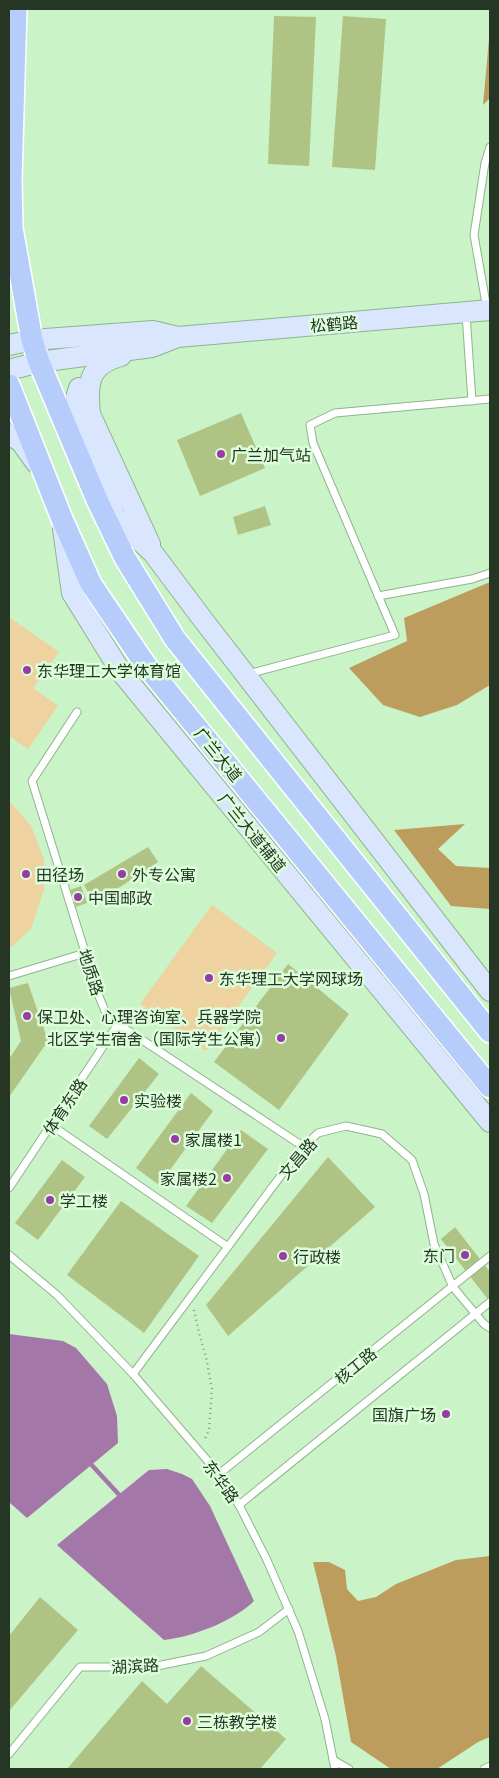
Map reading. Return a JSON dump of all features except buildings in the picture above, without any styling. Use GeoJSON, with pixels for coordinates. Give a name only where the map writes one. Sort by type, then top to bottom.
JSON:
{"type":"FeatureCollection","features":[{"type":"Feature","properties":{"kind":"main road"},"geometry":{"type":"LineString","coordinates":[[16,9],[11,180],[12,228],[32,340],[39,362],[97,500],[125,558],[175,639],[490,1032]]}},
{"type":"Feature","properties":{"kind":"main road","name":"松鹤路"},"geometry":{"type":"LineString","coordinates":[[9,370],[39,362],[152,347],[178,337],[489,310]]}},
{"type":"Feature","properties":{"kind":"main road","name":"松鹤路"},"geometry":{"type":"LineString","coordinates":[[9,345],[32,340],[153,331],[178,337]]}},
{"type":"Feature","properties":{"kind":"main road"},"geometry":{"type":"LineString","coordinates":[[116,517],[76,419],[76,398],[80,381],[88,369],[107,360],[152,347]]}},
{"type":"Feature","properties":{"kind":"main road"},"geometry":{"type":"LineString","coordinates":[[107,360],[96,369],[90,379],[88,393],[90,414],[154,552]]}},
{"type":"Feature","properties":{"kind":"main road","name":"广兰大道"},"geometry":{"type":"LineString","coordinates":[[9,385],[62,519],[91,584],[145,664],[490,1087]]}},
{"type":"Feature","properties":{"kind":"main road"},"geometry":{"type":"LineString","coordinates":[[9,434],[21,442],[43,472]]}},
{"type":"Feature","properties":{"kind":"main road"},"geometry":{"type":"LineString","coordinates":[[97,500],[154,552],[245,675],[490,991]]}},
{"type":"Feature","properties":{"kind":"main road","name":"广兰大道辅道"},"geometry":{"type":"LineString","coordinates":[[62,519],[72,593],[121,672],[490,1122]]}},
{"type":"Feature","properties":{"kind":"lane"},"geometry":{"type":"LineString","coordinates":[[489,310],[474,235],[485,163],[490,147]]}},
{"type":"Feature","properties":{"kind":"lane"},"geometry":{"type":"LineString","coordinates":[[466,312],[472,400]]}},
{"type":"Feature","properties":{"kind":"lane"},"geometry":{"type":"LineString","coordinates":[[245,675],[395,635],[313,443],[310,425],[335,413],[490,399]]}},
{"type":"Feature","properties":{"kind":"lane"},"geometry":{"type":"LineString","coordinates":[[378,596],[472,579],[490,573]]}},
{"type":"Feature","properties":{"kind":"lane","name":"地质路"},"geometry":{"type":"LineString","coordinates":[[77,712],[32,781],[105,1011],[118,1024],[304,1147]]}},
{"type":"Feature","properties":{"kind":"lane"},"geometry":{"type":"LineString","coordinates":[[9,976],[85,952]]}},
{"type":"Feature","properties":{"kind":"lane","name":"体育东路"},"geometry":{"type":"LineString","coordinates":[[9,1188],[118,1024]]}},
{"type":"Feature","properties":{"kind":"lane"},"geometry":{"type":"LineString","coordinates":[[51,1125],[228,1247]]}},
{"type":"Feature","properties":{"kind":"lane","name":"文昌路"},"geometry":{"type":"LineString","coordinates":[[133,1374],[304,1147],[318,1133],[346,1126],[382,1134],[412,1160],[424,1194],[434,1244],[453,1287],[484,1324],[490,1328]]}},
{"type":"Feature","properties":{"kind":"lane","name":"东华路"},"geometry":{"type":"LineString","coordinates":[[9,1255],[57,1294],[133,1374],[219,1474],[240,1506],[289,1609],[313,1676],[325,1719],[335,1769]]}},
{"type":"Feature","properties":{"kind":"lane","name":"核工路"},"geometry":{"type":"LineString","coordinates":[[219,1474],[490,1256]]}},
{"type":"Feature","properties":{"kind":"lane"},"geometry":{"type":"LineString","coordinates":[[240,1506],[490,1302]]}},
{"type":"Feature","properties":{"kind":"lane","name":"湖滨路"},"geometry":{"type":"LineString","coordinates":[[9,1754],[80,1667],[152,1667],[206,1656],[259,1632],[289,1609]]}},
{"type":"Feature","properties":{"kind":"lane"},"geometry":{"type":"LineString","coordinates":[[333,1760],[349,1769]]}},
{"type":"Feature","properties":{"kind":"lane"},"geometry":{"type":"LineString","coordinates":[[484,1769],[490,1766]]}},
{"type":"Feature","properties":{"kind":"path"},"geometry":{"type":"LineString","coordinates":[[191,1297],[212,1389],[209,1430],[200,1452]]}},
{"type":"Feature","properties":{"kind":"shaded area"},"geometry":{"type":"Polygon","coordinates":[[[490,28],[490,98],[483,105],[490,28]]]}},
{"type":"Feature","properties":{"kind":"shaded area"},"geometry":{"type":"Polygon","coordinates":[[[490,582],[490,685],[457,705],[420,717],[383,705],[349,668],[407,641],[404,618],[490,582]]]}},
{"type":"Feature","properties":{"kind":"shaded area","name":"东华理工大学体育馆"},"geometry":{"type":"Polygon","coordinates":[[[9,617],[59,652],[33,688],[58,706],[28,749],[9,736],[9,617]]]}},
{"type":"Feature","properties":{"kind":"shaded area","name":"田径场"},"geometry":{"type":"Polygon","coordinates":[[[9,801],[31,826],[44,859],[44,889],[31,929],[9,949],[9,801]]]}},
{"type":"Feature","properties":{"kind":"shaded area"},"geometry":{"type":"Polygon","coordinates":[[[465,824],[438,849],[456,866],[490,868],[490,909],[451,906],[394,830],[465,824]]]}},
{"type":"Feature","properties":{"kind":"shaded area","name":"东华理工大学网球场"},"geometry":{"type":"Polygon","coordinates":[[[212,905],[277,953],[206,1051],[140,1004],[212,905]]]}},
{"type":"Feature","properties":{"kind":"shaded area"},"geometry":{"type":"Polygon","coordinates":[[[9,1334],[63,1341],[76,1348],[107,1384],[117,1416],[118,1443],[27,1518],[9,1502],[9,1334]]]}},
{"type":"Feature","properties":{"kind":"shaded area"},"geometry":{"type":"Polygon","coordinates":[[[167,1469],[192,1479],[210,1506],[254,1601],[235,1615],[212,1627],[200,1632],[164,1640],[57,1545],[149,1470],[167,1469]]]}},
{"type":"Feature","properties":{"kind":"shaded area"},"geometry":{"type":"Polygon","coordinates":[[[490,1556],[490,1737],[478,1742],[437,1769],[391,1769],[351,1742],[336,1656],[313,1562],[329,1562],[345,1570],[347,1589],[358,1601],[376,1597],[396,1584],[456,1560],[490,1556]]]}},
{"type":"Feature","properties":{"kind":"waterway"},"geometry":{"type":"LineString","coordinates":[[88,1461],[123,1499]]}},
{"type":"Feature","properties":{"kind":"place","name":"广兰加气站"},"geometry":{"type":"Point","coordinates":[221,454]}},
{"type":"Feature","properties":{"kind":"place","name":"东华理工大学体育馆"},"geometry":{"type":"Point","coordinates":[27,670]}},
{"type":"Feature","properties":{"kind":"place","name":"田径场"},"geometry":{"type":"Point","coordinates":[26,874]}},
{"type":"Feature","properties":{"kind":"place","name":"外专公寓"},"geometry":{"type":"Point","coordinates":[122,874]}},
{"type":"Feature","properties":{"kind":"place","name":"中国邮政"},"geometry":{"type":"Point","coordinates":[78,897]}},
{"type":"Feature","properties":{"kind":"place","name":"东华理工大学网球场"},"geometry":{"type":"Point","coordinates":[209,978]}},
{"type":"Feature","properties":{"kind":"place","name":"保卫处、心理咨询室、兵器学院"},"geometry":{"type":"Point","coordinates":[27,1016]}},
{"type":"Feature","properties":{"kind":"place","name":"北区学生宿舍（国际学生公寓）"},"geometry":{"type":"Point","coordinates":[281,1038]}},
{"type":"Feature","properties":{"kind":"place","name":"实验楼"},"geometry":{"type":"Point","coordinates":[124,1100]}},
{"type":"Feature","properties":{"kind":"place","name":"家属楼1"},"geometry":{"type":"Point","coordinates":[175,1139]}},
{"type":"Feature","properties":{"kind":"place","name":"家属楼2"},"geometry":{"type":"Point","coordinates":[227,1178]}},
{"type":"Feature","properties":{"kind":"place","name":"学工楼"},"geometry":{"type":"Point","coordinates":[50,1200]}},
{"type":"Feature","properties":{"kind":"place","name":"东门"},"geometry":{"type":"Point","coordinates":[465,1255]}},
{"type":"Feature","properties":{"kind":"place","name":"行政楼"},"geometry":{"type":"Point","coordinates":[283,1256]}},
{"type":"Feature","properties":{"kind":"place","name":"国旗广场"},"geometry":{"type":"Point","coordinates":[446,1414]}},
{"type":"Feature","properties":{"kind":"place","name":"三栋教学楼"},"geometry":{"type":"Point","coordinates":[187,1721]}}]}
